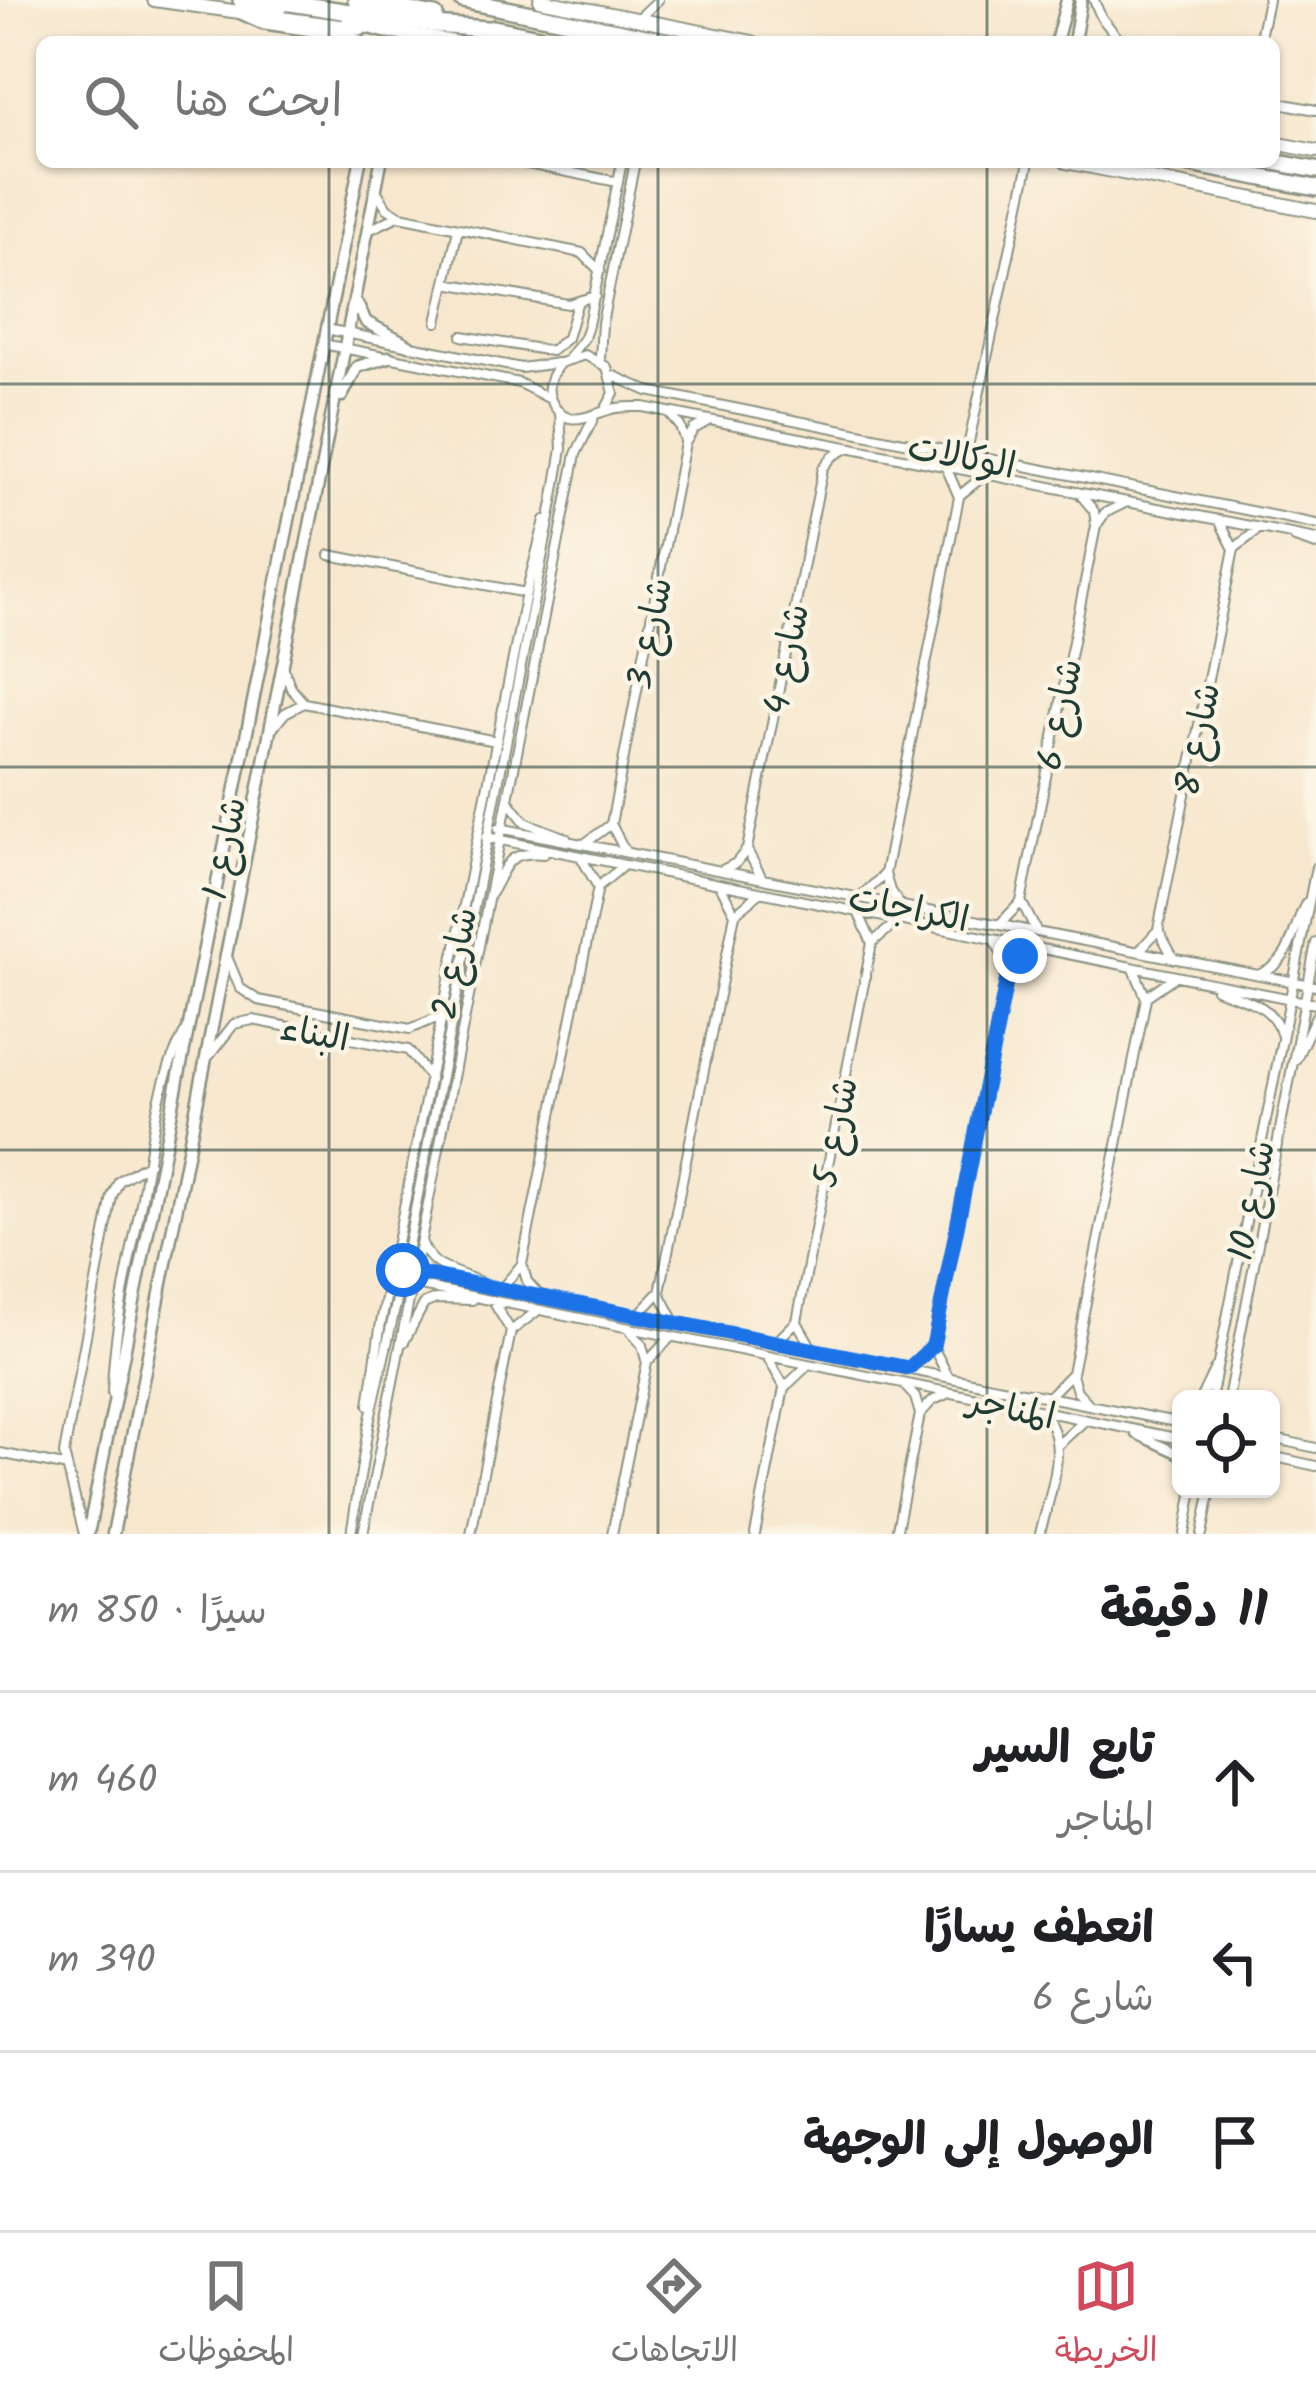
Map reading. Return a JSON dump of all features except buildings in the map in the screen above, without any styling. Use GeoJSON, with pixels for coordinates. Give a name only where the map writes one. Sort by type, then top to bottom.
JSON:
{"type":"FeatureCollection","features":[{"type":"Feature","properties":{"kind":"highway"},"geometry":{"type":"LineString","coordinates":[[272,0],[434,26],[500,30]]}},
{"type":"Feature","properties":{"kind":"highway"},"geometry":{"type":"LineString","coordinates":[[356,0],[532,36]]}},
{"type":"Feature","properties":{"kind":"highway"},"geometry":{"type":"LineString","coordinates":[[462,0],[670,34]]}},
{"type":"Feature","properties":{"kind":"highway"},"geometry":{"type":"LineString","coordinates":[[242,7],[388,30]]}},
{"type":"Feature","properties":{"kind":"highway"},"geometry":{"type":"LineString","coordinates":[[1280,163],[1316,170]]}},
{"type":"Feature","properties":{"kind":"highway"},"geometry":{"type":"LineString","coordinates":[[1211,168],[1316,188]]}},
{"type":"Feature","properties":{"kind":"main road"},"geometry":{"type":"LineString","coordinates":[[154,0],[242,7]]}},
{"type":"Feature","properties":{"kind":"main road"},"geometry":{"type":"LineString","coordinates":[[539,0],[636,20],[670,34]]}},
{"type":"Feature","properties":{"kind":"main road"},"geometry":{"type":"LineString","coordinates":[[388,30],[416,36]]}},
{"type":"Feature","properties":{"kind":"main road"},"geometry":{"type":"LineString","coordinates":[[1280,144],[1316,151]]}},
{"type":"Feature","properties":{"kind":"main road"},"geometry":{"type":"LineString","coordinates":[[1097,168],[1316,211]]}},
{"type":"Feature","properties":{"kind":"street"},"geometry":{"type":"LineString","coordinates":[[1057,36],[1066,0]]}},
{"type":"Feature","properties":{"kind":"street"},"geometry":{"type":"LineString","coordinates":[[1074,36],[1082,0]]}},
{"type":"Feature","properties":{"kind":"street"},"geometry":{"type":"LineString","coordinates":[[1094,0],[1116,36]]}},
{"type":"Feature","properties":{"kind":"street"},"geometry":{"type":"LineString","coordinates":[[1260,36],[1268,0]]}},
{"type":"Feature","properties":{"kind":"street"},"geometry":{"type":"LineString","coordinates":[[636,20],[657,2],[670,34]]}},
{"type":"Feature","properties":{"kind":"street"},"geometry":{"type":"LineString","coordinates":[[242,7],[256,21],[348,36]]}},
{"type":"Feature","properties":{"kind":"street"},"geometry":{"type":"LineString","coordinates":[[1280,103],[1316,110]]}},
{"type":"Feature","properties":{"kind":"street","name":"شارع 1"},"geometry":{"type":"LineString","coordinates":[[86,1534],[359,168]]}},
{"type":"Feature","properties":{"kind":"street","name":"شارع 1"},"geometry":{"type":"LineString","coordinates":[[113,1534],[380,168]]}},
{"type":"Feature","properties":{"kind":"street"},"geometry":{"type":"LineString","coordinates":[[547,168],[618,182]]}},
{"type":"Feature","properties":{"kind":"street"},"geometry":{"type":"LineString","coordinates":[[591,177],[593,168]]}},
{"type":"Feature","properties":{"kind":"street"},"geometry":{"type":"LineString","coordinates":[[551,400],[550,380],[584,338],[621,168]]}},
{"type":"Feature","properties":{"kind":"street"},"geometry":{"type":"LineString","coordinates":[[600,360],[602,322],[633,168]]}},
{"type":"Feature","properties":{"kind":"street"},"geometry":{"type":"LineString","coordinates":[[967,456],[1029,168]]}},
{"type":"Feature","properties":{"kind":"street"},"geometry":{"type":"LineString","coordinates":[[376,189],[382,202],[400,216],[582,253],[600,271]]}},
{"type":"Feature","properties":{"kind":"street"},"geometry":{"type":"LineString","coordinates":[[368,232],[400,216]]}},
{"type":"Feature","properties":{"kind":"street"},"geometry":{"type":"LineString","coordinates":[[437,322],[458,229]]}},
{"type":"Feature","properties":{"kind":"street"},"geometry":{"type":"LineString","coordinates":[[446,283],[577,304],[595,296]]}},
{"type":"Feature","properties":{"kind":"street"},"geometry":{"type":"LineString","coordinates":[[356,292],[363,319],[409,345]]}},
{"type":"Feature","properties":{"kind":"street"},"geometry":{"type":"LineString","coordinates":[[462,336],[544,352],[558,348],[567,338],[577,304]]}},
{"type":"Feature","properties":{"kind":"street"},"geometry":{"type":"LineString","coordinates":[[323,344],[519,382],[576,420],[605,410],[614,393],[611,374],[600,360],[585,355],[532,369],[326,329]]}},
{"type":"Feature","properties":{"kind":"street"},"geometry":{"type":"LineString","coordinates":[[495,363],[500,344]]}},
{"type":"Feature","properties":{"kind":"street"},"geometry":{"type":"LineString","coordinates":[[329,434],[354,370],[389,357]]}},
{"type":"Feature","properties":{"kind":"street","name":"الوكالات"},"geometry":{"type":"LineString","coordinates":[[611,374],[648,392],[1316,524]]}},
{"type":"Feature","properties":{"kind":"street","name":"الوكالات"},"geometry":{"type":"LineString","coordinates":[[605,410],[643,407],[1316,542]]}},
{"type":"Feature","properties":{"kind":"street","name":"شارع 2"},"geometry":{"type":"LineString","coordinates":[[351,1534],[368,1427],[401,1282],[553,502],[563,436],[560,412]]}},
{"type":"Feature","properties":{"kind":"street"},"geometry":{"type":"LineString","coordinates":[[668,412],[680,426],[685,443]]}},
{"type":"Feature","properties":{"kind":"street","name":"شارع 2"},"geometry":{"type":"LineString","coordinates":[[363,1534],[576,454],[594,417]]}},
{"type":"Feature","properties":{"kind":"street"},"geometry":{"type":"LineString","coordinates":[[685,443],[694,429],[708,421]]}},
{"type":"Feature","properties":{"kind":"street"},"geometry":{"type":"LineString","coordinates":[[808,441],[823,468],[848,448]]}},
{"type":"Feature","properties":{"kind":"street","name":"شارع 3"},"geometry":{"type":"LineString","coordinates":[[610,824],[685,443]]}},
{"type":"Feature","properties":{"kind":"street"},"geometry":{"type":"LineString","coordinates":[[946,467],[959,496]]}},
{"type":"Feature","properties":{"kind":"street","name":"شارع 4"},"geometry":{"type":"LineString","coordinates":[[747,849],[823,468]]}},
{"type":"Feature","properties":{"kind":"street"},"geometry":{"type":"LineString","coordinates":[[902,906],[890,892],[885,874],[959,496],[985,475]]}},
{"type":"Feature","properties":{"kind":"street"},"geometry":{"type":"LineString","coordinates":[[1078,492],[1090,504],[1096,526]]}},
{"type":"Feature","properties":{"kind":"street","name":"شارع 2"},"geometry":{"type":"LineString","coordinates":[[368,1427],[380,1328],[496,741],[526,593],[553,502]]}},
{"type":"Feature","properties":{"kind":"street"},"geometry":{"type":"LineString","coordinates":[[1096,526],[1105,512],[1126,502]]}},
{"type":"Feature","properties":{"kind":"street"},"geometry":{"type":"LineString","coordinates":[[1218,520],[1234,549],[1260,528]]}},
{"type":"Feature","properties":{"kind":"street","name":"شارع 6"},"geometry":{"type":"LineString","coordinates":[[1022,902],[1096,526]]}},
{"type":"Feature","properties":{"kind":"street","name":"شارع 8"},"geometry":{"type":"LineString","coordinates":[[1158,930],[1234,549]]}},
{"type":"Feature","properties":{"kind":"street"},"geometry":{"type":"LineString","coordinates":[[330,555],[526,593]]}},
{"type":"Feature","properties":{"kind":"street"},"geometry":{"type":"LineString","coordinates":[[284,669],[304,704]]}},
{"type":"Feature","properties":{"kind":"street"},"geometry":{"type":"LineString","coordinates":[[271,730],[285,713],[304,704],[496,741]]}},
{"type":"Feature","properties":{"kind":"street","name":"الكراجات"},"geometry":{"type":"LineString","coordinates":[[508,797],[521,819],[572,842]]}},
{"type":"Feature","properties":{"kind":"street"},"geometry":{"type":"LineString","coordinates":[[584,844],[610,824],[626,852]]}},
{"type":"Feature","properties":{"kind":"street","name":"الكراجات"},"geometry":{"type":"LineString","coordinates":[[488,826],[1312,985]]}},
{"type":"Feature","properties":{"kind":"street","name":"الكراجات"},"geometry":{"type":"LineString","coordinates":[[486,838],[1316,1004]]}},
{"type":"Feature","properties":{"kind":"street"},"geometry":{"type":"LineString","coordinates":[[721,871],[747,849]]}},
{"type":"Feature","properties":{"kind":"street"},"geometry":{"type":"LineString","coordinates":[[747,849],[764,879]]}},
{"type":"Feature","properties":{"kind":"street","name":"شارع 2"},"geometry":{"type":"LineString","coordinates":[[487,900],[505,865],[515,856],[559,853]]}},
{"type":"Feature","properties":{"kind":"street"},"geometry":{"type":"LineString","coordinates":[[581,858],[598,887]]}},
{"type":"Feature","properties":{"kind":"street"},"geometry":{"type":"LineString","coordinates":[[540,1296],[527,1281],[522,1264],[598,887],[623,866]]}},
{"type":"Feature","properties":{"kind":"street","name":"شارع 10"},"geometry":{"type":"LineString","coordinates":[[1213,1390],[1316,867]]}},
{"type":"Feature","properties":{"kind":"street"},"geometry":{"type":"LineString","coordinates":[[859,898],[885,874]]}},
{"type":"Feature","properties":{"kind":"street"},"geometry":{"type":"LineString","coordinates":[[719,885],[735,914]]}},
{"type":"Feature","properties":{"kind":"street"},"geometry":{"type":"LineString","coordinates":[[638,1315],[660,1292],[735,914],[760,893]]}},
{"type":"Feature","properties":{"kind":"street","name":"شارع 10"},"geometry":{"type":"LineString","coordinates":[[1256,975],[1282,961],[1310,897]]}},
{"type":"Feature","properties":{"kind":"street"},"geometry":{"type":"LineString","coordinates":[[999,925],[1022,902],[1038,932]]}},
{"type":"Feature","properties":{"kind":"street"},"geometry":{"type":"LineString","coordinates":[[858,913],[872,943],[898,921]]}},
{"type":"Feature","properties":{"kind":"street"},"geometry":{"type":"LineString","coordinates":[[1138,952],[1158,930],[1174,959]]}},
{"type":"Feature","properties":{"kind":"street"},"geometry":{"type":"LineString","coordinates":[[909,1368],[933,1346],[1009,968],[994,940]]}},
{"type":"Feature","properties":{"kind":"street","name":"شارع 5"},"geometry":{"type":"LineString","coordinates":[[797,1321],[872,943]]}},
{"type":"Feature","properties":{"kind":"street","name":"شارع 10"},"geometry":{"type":"LineString","coordinates":[[1230,1390],[1292,1065],[1312,985],[1316,943]]}},
{"type":"Feature","properties":{"kind":"street"},"geometry":{"type":"LineString","coordinates":[[1009,968],[1034,948]]}},
{"type":"Feature","properties":{"kind":"street","name":"البناء"},"geometry":{"type":"LineString","coordinates":[[227,953],[235,981],[258,1000],[410,1029],[442,1016]]}},
{"type":"Feature","properties":{"kind":"street"},"geometry":{"type":"LineString","coordinates":[[1090,1405],[1077,1391],[1072,1373],[1146,998],[1132,967]]}},
{"type":"Feature","properties":{"kind":"street"},"geometry":{"type":"LineString","coordinates":[[1146,998],[1159,984],[1176,976]]}},
{"type":"Feature","properties":{"kind":"street","name":"الكراجات"},"geometry":{"type":"LineString","coordinates":[[1204,982],[1264,1006],[1274,1016],[1282,1037]]}},
{"type":"Feature","properties":{"kind":"street","name":"شارع 10"},"geometry":{"type":"LineString","coordinates":[[1292,1065],[1316,1016]]}},
{"type":"Feature","properties":{"kind":"street","name":"البناء"},"geometry":{"type":"LineString","coordinates":[[205,1062],[225,1031],[253,1020],[407,1050],[430,1079]]}},
{"type":"Feature","properties":{"kind":"street"},"geometry":{"type":"LineString","coordinates":[[112,1407],[115,1341],[148,1163],[171,1058],[184,1032]]}},
{"type":"Feature","properties":{"kind":"street"},"geometry":{"type":"LineString","coordinates":[[86,1534],[64,1466],[112,1196],[119,1181],[148,1163]]}},
{"type":"Feature","properties":{"kind":"street","name":"المناجر"},"geometry":{"type":"LineString","coordinates":[[420,1239],[437,1267],[496,1287]]}},
{"type":"Feature","properties":{"kind":"street"},"geometry":{"type":"LineString","coordinates":[[496,1287],[522,1264]]}},
{"type":"Feature","properties":{"kind":"street","name":"المناجر"},"geometry":{"type":"LineString","coordinates":[[403,1270],[1172,1420]]}},
{"type":"Feature","properties":{"kind":"street","name":"المناجر"},"geometry":{"type":"LineString","coordinates":[[401,1282],[1172,1437]]}},
{"type":"Feature","properties":{"kind":"street"},"geometry":{"type":"LineString","coordinates":[[660,1292],[675,1323]]}},
{"type":"Feature","properties":{"kind":"street","name":"شارع 2"},"geometry":{"type":"LineString","coordinates":[[398,1354],[424,1304],[436,1299],[480,1299]]}},
{"type":"Feature","properties":{"kind":"street"},"geometry":{"type":"LineString","coordinates":[[493,1302],[511,1331]]}},
{"type":"Feature","properties":{"kind":"street"},"geometry":{"type":"LineString","coordinates":[[471,1534],[511,1331],[540,1311]]}},
{"type":"Feature","properties":{"kind":"street"},"geometry":{"type":"LineString","coordinates":[[774,1343],[797,1321],[813,1350]]}},
{"type":"Feature","properties":{"kind":"street"},"geometry":{"type":"LineString","coordinates":[[612,1534],[646,1362],[642,1345],[629,1329]]}},
{"type":"Feature","properties":{"kind":"street"},"geometry":{"type":"LineString","coordinates":[[646,1362],[670,1338]]}},
{"type":"Feature","properties":{"kind":"street"},"geometry":{"type":"LineString","coordinates":[[933,1346],[947,1376]]}},
{"type":"Feature","properties":{"kind":"street"},"geometry":{"type":"LineString","coordinates":[[755,1534],[784,1388],[768,1358]]}},
{"type":"Feature","properties":{"kind":"street","name":"شارع 10"},"geometry":{"type":"LineString","coordinates":[[1205,1390],[1219,1362]]}},
{"type":"Feature","properties":{"kind":"street"},"geometry":{"type":"LineString","coordinates":[[784,1388],[808,1366]]}},
{"type":"Feature","properties":{"kind":"street"},"geometry":{"type":"LineString","coordinates":[[1048,1397],[1072,1373]]}},
{"type":"Feature","properties":{"kind":"street"},"geometry":{"type":"LineString","coordinates":[[896,1534],[920,1414],[915,1397],[903,1384]]}},
{"type":"Feature","properties":{"kind":"street"},"geometry":{"type":"LineString","coordinates":[[920,1414],[932,1401],[948,1394]]}},
{"type":"Feature","properties":{"kind":"street"},"geometry":{"type":"LineString","coordinates":[[1040,1534],[1058,1445],[1054,1428],[1042,1412]]}},
{"type":"Feature","properties":{"kind":"street"},"geometry":{"type":"LineString","coordinates":[[1058,1445],[1083,1422]]}},
{"type":"Feature","properties":{"kind":"street","name":"المناجر"},"geometry":{"type":"LineString","coordinates":[[1130,1430],[1172,1451]]}},
{"type":"Feature","properties":{"kind":"street"},"geometry":{"type":"LineString","coordinates":[[1280,1438],[1316,1448]]}},
{"type":"Feature","properties":{"kind":"street"},"geometry":{"type":"LineString","coordinates":[[0,1453],[64,1466]]}},
{"type":"Feature","properties":{"kind":"street"},"geometry":{"type":"LineString","coordinates":[[1280,1458],[1316,1466]]}},
{"type":"Feature","properties":{"kind":"street"},"geometry":{"type":"LineString","coordinates":[[1185,1534],[1191,1498]]}},
{"type":"Feature","properties":{"kind":"street"},"geometry":{"type":"LineString","coordinates":[[1202,1534],[1211,1498]]}},
{"type":"Feature","properties":{"kind":"route"},"geometry":{"type":"LineString","coordinates":[[403,1270],[909,1368],[933,1346],[1009,968],[1020,956]]}}]}
